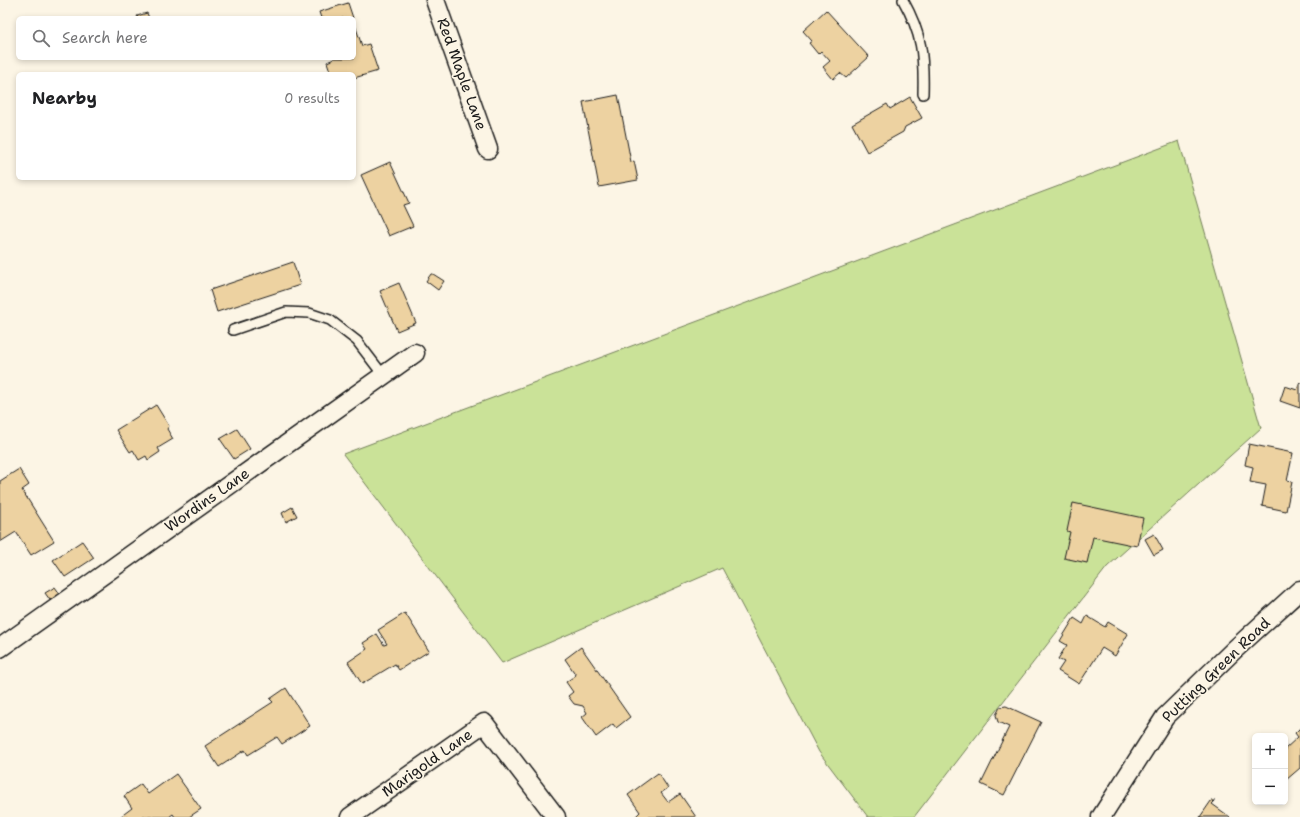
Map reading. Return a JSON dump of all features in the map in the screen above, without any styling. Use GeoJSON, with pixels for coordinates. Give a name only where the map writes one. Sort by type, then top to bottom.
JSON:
{"type":"FeatureCollection","features":[{"type":"Feature","properties":{"kind":"street","name":"Red Maple Lane"},"geometry":{"type":"LineString","coordinates":[[435,0],[488,149]]}},
{"type":"Feature","properties":{"kind":"street","name":"Wordins Lane"},"geometry":{"type":"LineString","coordinates":[[0,648],[415,353]]}},
{"type":"Feature","properties":{"kind":"street","name":"Putting Green Road"},"geometry":{"type":"LineString","coordinates":[[1101,817],[1165,717],[1234,650],[1300,590]]}},
{"type":"Feature","properties":{"kind":"street","name":"Marigold Lane"},"geometry":{"type":"LineString","coordinates":[[350,817],[484,723],[556,817]]}},
{"type":"Feature","properties":{"kind":"lane"},"geometry":{"type":"LineString","coordinates":[[903,0],[920,38],[924,57],[923,94]]}},
{"type":"Feature","properties":{"kind":"lane"},"geometry":{"type":"LineString","coordinates":[[233,330],[286,312],[310,313],[330,320],[357,341],[383,375]]}},
{"type":"Feature","properties":{"kind":"green space"},"geometry":{"type":"Polygon","coordinates":[[[1179,141],[1261,428],[1107,567],[914,817],[868,817],[819,752],[722,568],[502,663],[343,454],[1179,141]]]}},
{"type":"Feature","properties":{"kind":"building"},"geometry":{"type":"Polygon","coordinates":[[[348,3],[352,16],[320,16],[319,12],[348,3]]]}},
{"type":"Feature","properties":{"kind":"building"},"geometry":{"type":"Polygon","coordinates":[[[826,10],[869,57],[846,78],[840,73],[833,79],[823,67],[830,61],[821,51],[818,54],[809,43],[812,41],[803,31],[826,10]]]}},
{"type":"Feature","properties":{"kind":"building"},"geometry":{"type":"Polygon","coordinates":[[[147,13],[148,16],[137,16],[147,13]]]}},
{"type":"Feature","properties":{"kind":"building"},"geometry":{"type":"Polygon","coordinates":[[[356,28],[362,46],[369,44],[378,71],[356,77],[356,72],[330,72],[327,62],[332,60],[356,60],[356,28]]]}},
{"type":"Feature","properties":{"kind":"building"},"geometry":{"type":"Polygon","coordinates":[[[618,95],[631,162],[634,161],[638,180],[599,187],[583,102],[618,95]]]}},
{"type":"Feature","properties":{"kind":"building"},"geometry":{"type":"Polygon","coordinates":[[[910,97],[922,118],[905,127],[903,132],[867,152],[852,124],[887,104],[890,109],[910,97]]]}},
{"type":"Feature","properties":{"kind":"building"},"geometry":{"type":"Polygon","coordinates":[[[390,162],[409,203],[403,205],[413,226],[389,236],[361,175],[390,162]]]}},
{"type":"Feature","properties":{"kind":"building"},"geometry":{"type":"Polygon","coordinates":[[[293,262],[300,285],[217,312],[210,290],[293,262]]]}},
{"type":"Feature","properties":{"kind":"building"},"geometry":{"type":"Polygon","coordinates":[[[431,274],[444,281],[438,290],[426,281],[431,274]]]}},
{"type":"Feature","properties":{"kind":"building"},"geometry":{"type":"Polygon","coordinates":[[[399,283],[416,323],[397,331],[380,291],[399,283]]]}},
{"type":"Feature","properties":{"kind":"building"},"geometry":{"type":"Polygon","coordinates":[[[1300,382],[1300,408],[1280,401],[1285,386],[1297,390],[1300,382]]]}},
{"type":"Feature","properties":{"kind":"building"},"geometry":{"type":"Polygon","coordinates":[[[156,405],[169,426],[167,429],[173,439],[158,448],[160,452],[148,460],[146,456],[139,460],[133,450],[130,452],[116,430],[156,405]]]}},
{"type":"Feature","properties":{"kind":"building"},"geometry":{"type":"Polygon","coordinates":[[[237,429],[250,449],[234,459],[220,439],[237,429]]]}},
{"type":"Feature","properties":{"kind":"building"},"geometry":{"type":"Polygon","coordinates":[[[1249,444],[1293,453],[1287,481],[1292,482],[1286,511],[1262,506],[1266,485],[1250,482],[1253,467],[1245,465],[1249,444]]]}},
{"type":"Feature","properties":{"kind":"building"},"geometry":{"type":"Polygon","coordinates":[[[19,469],[29,485],[22,490],[54,541],[31,555],[16,532],[0,542],[0,481],[19,469]]]}},
{"type":"Feature","properties":{"kind":"building"},"geometry":{"type":"Polygon","coordinates":[[[1073,503],[1143,518],[1137,546],[1093,537],[1087,563],[1064,558],[1070,532],[1067,531],[1073,503]]]}},
{"type":"Feature","properties":{"kind":"building"},"geometry":{"type":"Polygon","coordinates":[[[292,507],[297,516],[286,522],[282,513],[292,507]]]}},
{"type":"Feature","properties":{"kind":"building"},"geometry":{"type":"Polygon","coordinates":[[[1154,534],[1163,550],[1154,555],[1145,539],[1154,534]]]}},
{"type":"Feature","properties":{"kind":"building"},"geometry":{"type":"Polygon","coordinates":[[[82,541],[94,558],[65,577],[53,560],[82,541]]]}},
{"type":"Feature","properties":{"kind":"building"},"geometry":{"type":"Polygon","coordinates":[[[55,587],[60,594],[50,600],[45,593],[55,587]]]}},
{"type":"Feature","properties":{"kind":"building"},"geometry":{"type":"Polygon","coordinates":[[[405,613],[429,651],[399,670],[395,664],[362,684],[348,662],[367,649],[363,643],[377,634],[384,645],[387,644],[378,630],[405,613]]]}},
{"type":"Feature","properties":{"kind":"building"},"geometry":{"type":"Polygon","coordinates":[[[1087,616],[1105,627],[1108,622],[1128,634],[1115,656],[1102,648],[1079,684],[1058,671],[1064,662],[1058,659],[1067,645],[1060,641],[1074,618],[1083,624],[1087,616]]]}},
{"type":"Feature","properties":{"kind":"building"},"geometry":{"type":"Polygon","coordinates":[[[581,647],[630,717],[616,728],[613,724],[596,737],[582,717],[587,713],[583,706],[574,704],[568,696],[573,692],[566,682],[576,675],[565,659],[581,647]]]}},
{"type":"Feature","properties":{"kind":"building"},"geometry":{"type":"Polygon","coordinates":[[[286,688],[310,726],[282,744],[277,737],[248,755],[245,750],[219,767],[205,746],[273,702],[270,699],[286,688]]]}},
{"type":"Feature","properties":{"kind":"building"},"geometry":{"type":"Polygon","coordinates":[[[1006,706],[1041,722],[1004,795],[981,784],[1009,727],[998,722],[996,715],[1000,707],[1006,706]]]}},
{"type":"Feature","properties":{"kind":"building"},"geometry":{"type":"Polygon","coordinates":[[[1300,728],[1300,768],[1288,778],[1288,746],[1298,737],[1295,733],[1300,728]]]}},
{"type":"Feature","properties":{"kind":"building"},"geometry":{"type":"Polygon","coordinates":[[[658,773],[668,788],[661,793],[668,802],[680,794],[696,817],[635,817],[640,812],[628,795],[658,773]]]}},
{"type":"Feature","properties":{"kind":"building"},"geometry":{"type":"Polygon","coordinates":[[[176,774],[201,809],[189,817],[175,817],[173,814],[169,817],[120,817],[132,808],[124,796],[141,784],[148,794],[176,774]]]}},
{"type":"Feature","properties":{"kind":"building"},"geometry":{"type":"Polygon","coordinates":[[[1211,801],[1215,801],[1212,804],[1230,817],[1200,817],[1211,801]]]}}]}
